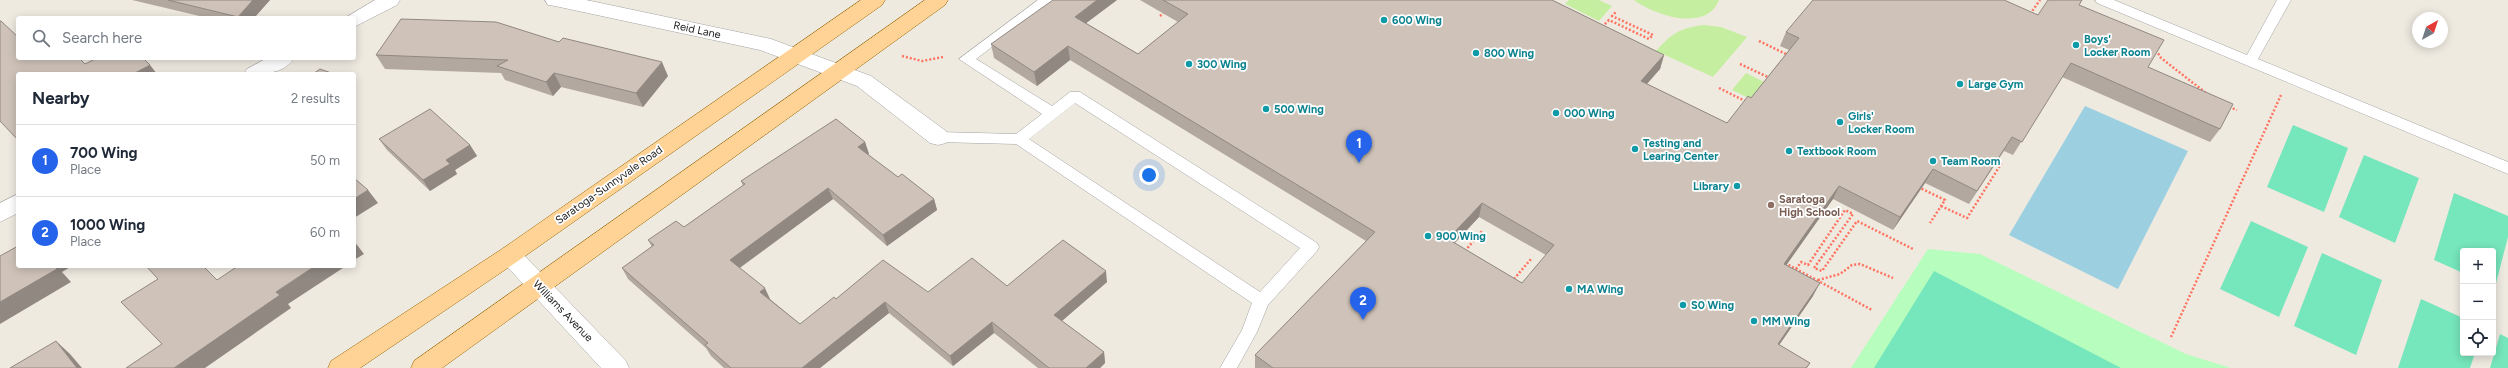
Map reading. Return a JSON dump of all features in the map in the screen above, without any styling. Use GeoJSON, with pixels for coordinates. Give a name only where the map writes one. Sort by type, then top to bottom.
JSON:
{"type":"FeatureCollection","features":[{"type":"Feature","properties":{"kind":"main road","name":"Saratoga-Sunnyvale Road"},"geometry":{"type":"LineString","coordinates":[[340,368],[510,255],[794,55],[876,0]]}},
{"type":"Feature","properties":{"kind":"main road"},"geometry":{"type":"LineString","coordinates":[[422,368],[539,287],[938,0]]}},
{"type":"Feature","properties":{"kind":"street"},"geometry":{"type":"LineString","coordinates":[[356,19],[390,0]]}},
{"type":"Feature","properties":{"kind":"street","name":"Reid Lane"},"geometry":{"type":"LineString","coordinates":[[555,0],[764,44],[871,85],[938,137]]}},
{"type":"Feature","properties":{"kind":"street"},"geometry":{"type":"LineString","coordinates":[[258,72],[280,60]]}},
{"type":"Feature","properties":{"kind":"street"},"geometry":{"type":"LineString","coordinates":[[0,213],[16,204]]}},
{"type":"Feature","properties":{"kind":"street","name":"Williams Avenue"},"geometry":{"type":"LineString","coordinates":[[510,255],[539,287],[557,302],[617,368]]}},
{"type":"Feature","properties":{"kind":"lane"},"geometry":{"type":"LineString","coordinates":[[1047,0],[966,59],[1054,114]]}},
{"type":"Feature","properties":{"kind":"lane"},"geometry":{"type":"LineString","coordinates":[[2102,0],[2508,168]]}},
{"type":"Feature","properties":{"kind":"lane"},"geometry":{"type":"LineString","coordinates":[[2250,62],[2284,0]]}},
{"type":"Feature","properties":{"kind":"lane"},"geometry":{"type":"LineString","coordinates":[[1019,139],[1054,114],[1075,96],[1311,247],[1261,300],[1249,332],[1228,368]]}},
{"type":"Feature","properties":{"kind":"lane"},"geometry":{"type":"LineString","coordinates":[[938,137],[1019,139],[1261,300]]}},
{"type":"Feature","properties":{"kind":"path"},"geometry":{"type":"LineString","coordinates":[[2028,18],[2040,0]]}},
{"type":"Feature","properties":{"kind":"path"},"geometry":{"type":"LineString","coordinates":[[1160,16],[1170,8]]}},
{"type":"Feature","properties":{"kind":"path"},"geometry":{"type":"LineString","coordinates":[[1600,30],[1609,20],[1649,39],[1653,35],[1612,16],[1616,12]]}},
{"type":"Feature","properties":{"kind":"path"},"geometry":{"type":"LineString","coordinates":[[1759,41],[1791,56]]}},
{"type":"Feature","properties":{"kind":"path"},"geometry":{"type":"LineString","coordinates":[[2149,48],[2156,50],[2161,58],[2209,95]]}},
{"type":"Feature","properties":{"kind":"path"},"geometry":{"type":"LineString","coordinates":[[1740,64],[1772,79]]}},
{"type":"Feature","properties":{"kind":"path"},"geometry":{"type":"LineString","coordinates":[[1719,88],[1754,105]]}},
{"type":"Feature","properties":{"kind":"path"},"geometry":{"type":"LineString","coordinates":[[2171,337],[2284,88]]}},
{"type":"Feature","properties":{"kind":"path"},"geometry":{"type":"LineString","coordinates":[[2226,105],[2237,110]]}},
{"type":"Feature","properties":{"kind":"path"},"geometry":{"type":"LineString","coordinates":[[1941,206],[1967,218],[2001,164],[1987,157]]}},
{"type":"Feature","properties":{"kind":"path"},"geometry":{"type":"LineString","coordinates":[[1911,184],[1944,200],[1930,223]]}},
{"type":"Feature","properties":{"kind":"path"},"geometry":{"type":"LineString","coordinates":[[1796,269],[1801,262],[1808,265],[1845,210],[1853,214],[1814,268],[1822,271],[1857,221],[1913,249]]}},
{"type":"Feature","properties":{"kind":"path"},"geometry":{"type":"LineString","coordinates":[[1470,254],[1464,250],[1482,231]]}},
{"type":"Feature","properties":{"kind":"path"},"geometry":{"type":"LineString","coordinates":[[1509,284],[1531,259]]}},
{"type":"Feature","properties":{"kind":"path"},"geometry":{"type":"LineString","coordinates":[[1782,262],[1872,310]]}},
{"type":"Feature","properties":{"kind":"path"},"geometry":{"type":"LineString","coordinates":[[1817,280],[1840,274],[1852,265],[1860,264],[1893,278]]}},
{"type":"Feature","properties":{"kind":"path"},"geometry":{"type":"LineString","coordinates":[[1508,275],[1514,279]]}},
{"type":"Feature","properties":{"kind":"green space"},"geometry":{"type":"Polygon","coordinates":[[[1569,0],[1599,0],[1612,6],[1599,21],[1565,4],[1569,0]]]}},
{"type":"Feature","properties":{"kind":"green space"},"geometry":{"type":"Polygon","coordinates":[[[1634,0],[1719,0],[1712,10],[1703,16],[1679,18],[1654,11],[1634,0]]]}},
{"type":"Feature","properties":{"kind":"green space"},"geometry":{"type":"Polygon","coordinates":[[[1704,25],[1721,27],[1747,37],[1713,77],[1656,51],[1677,32],[1704,25]]]}},
{"type":"Feature","properties":{"kind":"green space"},"geometry":{"type":"Polygon","coordinates":[[[1746,73],[1768,84],[1853,148],[1732,90],[1746,73]]]}},
{"type":"Feature","properties":{"kind":"green space"},"geometry":{"type":"Polygon","coordinates":[[[2293,125],[2348,148],[2324,212],[2267,187],[2293,125]]]}},
{"type":"Feature","properties":{"kind":"green space"},"geometry":{"type":"Polygon","coordinates":[[[2364,155],[2419,178],[2395,243],[2339,217],[2364,155]]]}},
{"type":"Feature","properties":{"kind":"green space"},"geometry":{"type":"Polygon","coordinates":[[[2454,193],[2508,216],[2508,237],[2496,283],[2496,248],[2460,248],[2460,272],[2434,260],[2454,193]]]}},
{"type":"Feature","properties":{"kind":"green space"},"geometry":{"type":"Polygon","coordinates":[[[2251,221],[2308,247],[2279,317],[2220,289],[2251,221]]]}},
{"type":"Feature","properties":{"kind":"green space"},"geometry":{"type":"Polygon","coordinates":[[[1928,249],[1980,254],[2186,354],[2231,368],[1851,368],[1928,249]]]}},
{"type":"Feature","properties":{"kind":"green space"},"geometry":{"type":"Polygon","coordinates":[[[2322,253],[2382,280],[2356,355],[2294,326],[2322,253]]]}},
{"type":"Feature","properties":{"kind":"green space"},"geometry":{"type":"Polygon","coordinates":[[[1934,271],[2121,368],[1874,368],[1934,271]]]}},
{"type":"Feature","properties":{"kind":"green space"},"geometry":{"type":"Polygon","coordinates":[[[2421,299],[2460,317],[2460,356],[2474,356],[2470,368],[2398,368],[2421,299]]]}},
{"type":"Feature","properties":{"kind":"green space"},"geometry":{"type":"Polygon","coordinates":[[[2500,334],[2508,338],[2508,368],[2490,368],[2494,356],[2496,356],[2496,348],[2500,334]]]}},
{"type":"Feature","properties":{"kind":"water"},"geometry":{"type":"Polygon","coordinates":[[[2085,106],[2188,151],[2118,289],[2009,235],[2085,106]]]}},
{"type":"Feature","properties":{"kind":"building"},"geometry":{"type":"Polygon","coordinates":[[[168,0],[253,0],[239,16],[168,0]]]}},
{"type":"Feature","properties":{"kind":"building"},"geometry":{"type":"Polygon","coordinates":[[[1053,0],[1097,0],[1075,17],[1138,54],[1188,14],[1163,0],[1552,0],[1664,55],[1641,81],[1727,123],[1748,96],[1751,98],[1799,38],[1786,32],[1813,0],[2004,0],[2038,15],[2048,0],[2082,0],[2079,5],[2164,40],[2148,67],[2233,104],[2220,129],[2071,63],[2022,142],[2012,137],[1977,191],[1933,169],[1900,217],[1839,186],[1784,264],[1820,283],[1778,344],[1810,363],[1806,368],[1273,368],[1255,355],[1375,232],[1068,46],[1034,72],[991,44],[1053,0]],[[1482,203],[1448,239],[1522,283],[1554,245],[1482,203]]]}},
{"type":"Feature","properties":{"kind":"building"},"geometry":{"type":"Polygon","coordinates":[[[401,19],[496,22],[559,42],[563,38],[662,62],[636,93],[554,73],[546,82],[497,66],[508,60],[376,55],[401,19]]]}},
{"type":"Feature","properties":{"kind":"building"},"geometry":{"type":"Polygon","coordinates":[[[0,21],[16,35],[16,60],[81,60],[85,64],[93,60],[145,60],[150,65],[137,72],[16,72],[16,138],[0,121],[0,21]]]}},
{"type":"Feature","properties":{"kind":"building"},"geometry":{"type":"Polygon","coordinates":[[[320,69],[328,72],[316,72],[320,69]]]}},
{"type":"Feature","properties":{"kind":"building"},"geometry":{"type":"Polygon","coordinates":[[[430,109],[470,145],[446,160],[450,164],[423,180],[379,139],[430,109]]]}},
{"type":"Feature","properties":{"kind":"building"},"geometry":{"type":"Polygon","coordinates":[[[836,119],[865,142],[858,147],[898,177],[902,174],[934,199],[883,235],[828,188],[730,260],[765,288],[760,292],[800,324],[834,297],[836,299],[883,260],[928,292],[972,258],[1007,286],[1063,240],[1106,271],[1054,315],[1104,352],[1086,368],[1049,368],[992,322],[950,356],[885,302],[802,368],[731,368],[705,345],[708,343],[622,268],[654,245],[648,240],[676,221],[684,227],[745,184],[741,181],[836,119]]]}},
{"type":"Feature","properties":{"kind":"building"},"geometry":{"type":"Polygon","coordinates":[[[356,180],[368,190],[356,198],[356,180]]]}},
{"type":"Feature","properties":{"kind":"building"},"geometry":{"type":"Polygon","coordinates":[[[16,247],[16,268],[57,269],[0,302],[0,256],[16,247]]]}},
{"type":"Feature","properties":{"kind":"building"},"geometry":{"type":"Polygon","coordinates":[[[148,268],[205,268],[217,280],[235,268],[312,268],[276,292],[280,295],[174,368],[126,368],[162,344],[121,302],[158,279],[148,268]]]}},
{"type":"Feature","properties":{"kind":"building"},"geometry":{"type":"Polygon","coordinates":[[[56,341],[77,368],[10,368],[56,341]]]}},
{"type":"Feature","properties":{"kind":"place","name":"600 Wing"},"geometry":{"type":"Point","coordinates":[1384,20]}},
{"type":"Feature","properties":{"kind":"place","name":"Boys' Locker Room"},"geometry":{"type":"Point","coordinates":[2076,45]}},
{"type":"Feature","properties":{"kind":"place","name":"800 Wing"},"geometry":{"type":"Point","coordinates":[1476,53]}},
{"type":"Feature","properties":{"kind":"place","name":"300 Wing"},"geometry":{"type":"Point","coordinates":[1189,64]}},
{"type":"Feature","properties":{"kind":"place","name":"Large Gym"},"geometry":{"type":"Point","coordinates":[1960,84]}},
{"type":"Feature","properties":{"kind":"place","name":"500 Wing"},"geometry":{"type":"Point","coordinates":[1266,109]}},
{"type":"Feature","properties":{"kind":"place","name":"000 Wing"},"geometry":{"type":"Point","coordinates":[1556,113]}},
{"type":"Feature","properties":{"kind":"place","name":"Girls' Locker Room"},"geometry":{"type":"Point","coordinates":[1840,122]}},
{"type":"Feature","properties":{"kind":"place","name":"Testing and Learing Center"},"geometry":{"type":"Point","coordinates":[1635,149]}},
{"type":"Feature","properties":{"kind":"place","name":"Textbook Room"},"geometry":{"type":"Point","coordinates":[1789,151]}},
{"type":"Feature","properties":{"kind":"place","name":"Team Room"},"geometry":{"type":"Point","coordinates":[1933,161]}},
{"type":"Feature","properties":{"kind":"place","name":"700 Wing"},"geometry":{"type":"Point","coordinates":[1359,163]}},
{"type":"Feature","properties":{"kind":"place","name":"Library"},"geometry":{"type":"Point","coordinates":[1737,186]}},
{"type":"Feature","properties":{"kind":"place","name":"Saratoga High School"},"geometry":{"type":"Point","coordinates":[1771,205]}},
{"type":"Feature","properties":{"kind":"place","name":"900 Wing"},"geometry":{"type":"Point","coordinates":[1428,236]}},
{"type":"Feature","properties":{"kind":"place","name":"MA Wing"},"geometry":{"type":"Point","coordinates":[1569,289]}},
{"type":"Feature","properties":{"kind":"place","name":"S0 Wing"},"geometry":{"type":"Point","coordinates":[1683,305]}},
{"type":"Feature","properties":{"kind":"place","name":"1000 Wing"},"geometry":{"type":"Point","coordinates":[1363,320]}},
{"type":"Feature","properties":{"kind":"place","name":"MM Wing"},"geometry":{"type":"Point","coordinates":[1754,321]}}]}
